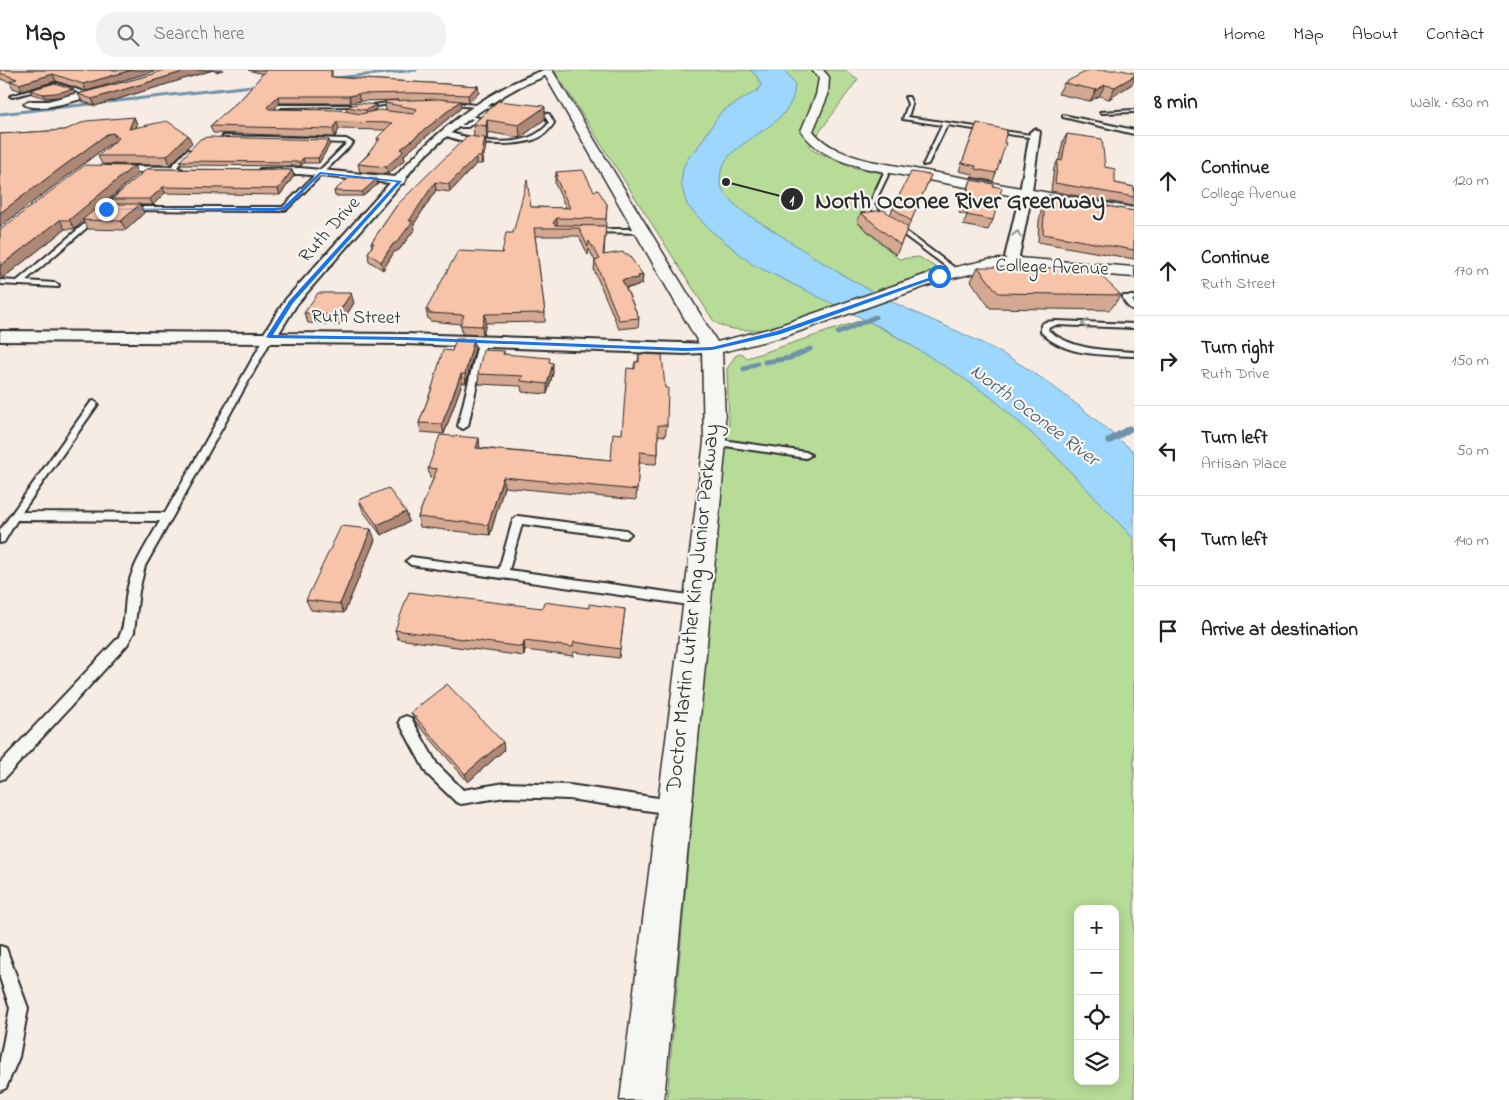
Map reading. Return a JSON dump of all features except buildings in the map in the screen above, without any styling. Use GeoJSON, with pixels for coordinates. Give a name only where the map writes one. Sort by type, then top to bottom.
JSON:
{"type":"FeatureCollection","features":[{"type":"Feature","properties":{"kind":"main road"},"geometry":{"type":"LineString","coordinates":[[818,70],[824,77],[822,95],[807,131],[816,143],[840,156],[888,169],[1134,213]]}},
{"type":"Feature","properties":{"kind":"main road","name":"Doctor Martin Luther King Junior Parkway"},"geometry":{"type":"LineString","coordinates":[[547,71],[644,231],[712,349],[715,442],[642,1100]]}},
{"type":"Feature","properties":{"kind":"main road","name":"College Avenue"},"geometry":{"type":"LineString","coordinates":[[712,349],[757,339],[911,286],[988,265],[1018,263],[1134,272]]}},
{"type":"Feature","properties":{"kind":"main road"},"geometry":{"type":"LineString","coordinates":[[696,321],[721,334],[757,339]]}},
{"type":"Feature","properties":{"kind":"street","name":"Ruth Drive"},"geometry":{"type":"LineString","coordinates":[[269,337],[291,302],[400,181],[420,156],[481,106],[532,76],[547,71]]}},
{"type":"Feature","properties":{"kind":"street"},"geometry":{"type":"LineString","coordinates":[[30,104],[48,104],[117,85]]}},
{"type":"Feature","properties":{"kind":"street"},"geometry":{"type":"LineString","coordinates":[[1018,263],[1012,257],[1026,194],[1035,134]]}},
{"type":"Feature","properties":{"kind":"street"},"geometry":{"type":"LineString","coordinates":[[96,169],[147,172],[190,170]]}},
{"type":"Feature","properties":{"kind":"street"},"geometry":{"type":"LineString","coordinates":[[250,170],[320,173],[400,181]]}},
{"type":"Feature","properties":{"kind":"street","name":"Ruth Street"},"geometry":{"type":"LineString","coordinates":[[0,336],[269,337],[482,341],[685,350],[712,349]]}},
{"type":"Feature","properties":{"kind":"lane"},"geometry":{"type":"LineString","coordinates":[[12,96],[57,84],[88,94]]}},
{"type":"Feature","properties":{"kind":"lane"},"geometry":{"type":"LineString","coordinates":[[907,98],[910,104],[905,118],[1035,134]]}},
{"type":"Feature","properties":{"kind":"lane"},"geometry":{"type":"LineString","coordinates":[[368,104],[405,102]]}},
{"type":"Feature","properties":{"kind":"lane"},"geometry":{"type":"LineString","coordinates":[[439,103],[509,110]]}},
{"type":"Feature","properties":{"kind":"lane"},"geometry":{"type":"LineString","coordinates":[[375,105],[382,109],[382,111]]}},
{"type":"Feature","properties":{"kind":"lane"},"geometry":{"type":"LineString","coordinates":[[291,115],[273,114],[280,106],[352,106],[343,109],[341,113]]}},
{"type":"Feature","properties":{"kind":"lane"},"geometry":{"type":"LineString","coordinates":[[1102,112],[1134,111]]}},
{"type":"Feature","properties":{"kind":"lane"},"geometry":{"type":"LineString","coordinates":[[451,132],[514,142],[533,140],[544,133],[552,123],[547,115],[528,112]]}},
{"type":"Feature","properties":{"kind":"lane"},"geometry":{"type":"LineString","coordinates":[[1065,116],[1134,132]]}},
{"type":"Feature","properties":{"kind":"lane"},"geometry":{"type":"LineString","coordinates":[[925,164],[945,124]]}},
{"type":"Feature","properties":{"kind":"lane"},"geometry":{"type":"LineString","coordinates":[[451,132],[462,146]]}},
{"type":"Feature","properties":{"kind":"lane"},"geometry":{"type":"LineString","coordinates":[[106,209],[285,208],[350,143],[346,140],[303,138],[218,137]]}},
{"type":"Feature","properties":{"kind":"lane"},"geometry":{"type":"LineString","coordinates":[[171,170],[193,147]]}},
{"type":"Feature","properties":{"kind":"lane"},"geometry":{"type":"LineString","coordinates":[[888,169],[871,204],[879,214],[957,272]]}},
{"type":"Feature","properties":{"kind":"lane"},"geometry":{"type":"LineString","coordinates":[[19,283],[131,186]]}},
{"type":"Feature","properties":{"kind":"lane"},"geometry":{"type":"LineString","coordinates":[[587,231],[644,231]]}},
{"type":"Feature","properties":{"kind":"lane"},"geometry":{"type":"LineString","coordinates":[[0,282],[55,285]]}},
{"type":"Feature","properties":{"kind":"lane"},"geometry":{"type":"LineString","coordinates":[[1134,298],[1126,298],[1134,308]]}},
{"type":"Feature","properties":{"kind":"lane"},"geometry":{"type":"LineString","coordinates":[[1134,326],[1056,322],[1044,327],[1045,332],[1051,338],[1074,348],[1134,354]]}},
{"type":"Feature","properties":{"kind":"lane"},"geometry":{"type":"LineString","coordinates":[[0,773],[123,641],[128,632],[133,591],[140,566],[269,337]]}},
{"type":"Feature","properties":{"kind":"lane"},"geometry":{"type":"LineString","coordinates":[[463,426],[482,341]]}},
{"type":"Feature","properties":{"kind":"lane"},"geometry":{"type":"LineString","coordinates":[[0,539],[14,516],[94,404]]}},
{"type":"Feature","properties":{"kind":"lane"},"geometry":{"type":"LineString","coordinates":[[715,442],[806,455]]}},
{"type":"Feature","properties":{"kind":"lane"},"geometry":{"type":"LineString","coordinates":[[14,516],[168,517]]}},
{"type":"Feature","properties":{"kind":"lane"},"geometry":{"type":"LineString","coordinates":[[503,574],[518,520],[626,534]]}},
{"type":"Feature","properties":{"kind":"lane"},"geometry":{"type":"LineString","coordinates":[[412,561],[696,601]]}},
{"type":"Feature","properties":{"kind":"lane"},"geometry":{"type":"LineString","coordinates":[[406,722],[432,769],[461,797],[505,790],[569,792],[673,808]]}},
{"type":"Feature","properties":{"kind":"lane"},"geometry":{"type":"LineString","coordinates":[[0,954],[19,1008],[10,1057],[0,1082]]}},
{"type":"Feature","properties":{"kind":"green space"},"geometry":{"type":"Polygon","coordinates":[[[554,70],[845,70],[858,79],[810,145],[812,150],[852,167],[882,173],[864,212],[872,219],[857,222],[899,259],[919,257],[938,269],[771,329],[740,330],[719,324],[713,320],[554,70]]]}},
{"type":"Feature","properties":{"kind":"green space"},"geometry":{"type":"Polygon","coordinates":[[[865,319],[945,365],[1011,413],[1048,447],[1134,539],[1134,1100],[667,1100],[723,463],[729,425],[727,369],[735,356],[742,353],[747,358],[865,319]]]}},
{"type":"Feature","properties":{"kind":"water","name":"North Oconee River"},"geometry":{"type":"Polygon","coordinates":[[[750,70],[785,70],[795,84],[792,101],[783,114],[771,125],[731,154],[723,166],[720,181],[722,189],[727,196],[747,214],[850,279],[893,302],[994,349],[1027,368],[1059,390],[1134,452],[1134,539],[1051,451],[991,397],[886,330],[752,264],[709,229],[687,205],[681,184],[683,168],[690,155],[696,150],[721,112],[758,90],[761,85],[757,76],[750,70]]]}},
{"type":"Feature","properties":{"kind":"waterway"},"geometry":{"type":"LineString","coordinates":[[325,79],[416,70]]}},
{"type":"Feature","properties":{"kind":"waterway"},"geometry":{"type":"LineString","coordinates":[[0,114],[261,85]]}},
{"type":"Feature","properties":{"kind":"waterway"},"geometry":{"type":"LineString","coordinates":[[838,333],[875,317]]}},
{"type":"Feature","properties":{"kind":"waterway"},"geometry":{"type":"LineString","coordinates":[[765,362],[790,358],[810,349]]}},
{"type":"Feature","properties":{"kind":"waterway"},"geometry":{"type":"LineString","coordinates":[[744,369],[757,363]]}},
{"type":"Feature","properties":{"kind":"waterway"},"geometry":{"type":"LineString","coordinates":[[1109,441],[1129,429]]}},
{"type":"Feature","properties":{"kind":"place","name":"North Oconee River Greenway"},"geometry":{"type":"Point","coordinates":[726,182]}},
{"type":"Feature","properties":{"kind":"route"},"geometry":{"type":"LineString","coordinates":[[106,209],[274,210],[285,208],[320,173],[400,181],[339,246],[291,302],[269,337],[482,341],[685,350],[712,349],[779,332],[939,276]]}}]}
